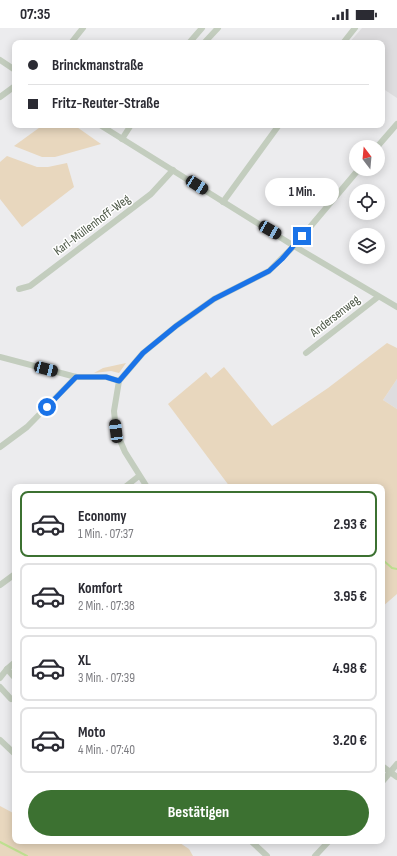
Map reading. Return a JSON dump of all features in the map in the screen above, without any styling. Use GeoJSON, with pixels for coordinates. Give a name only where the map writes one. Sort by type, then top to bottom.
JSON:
{"type":"FeatureCollection","features":[{"type":"Feature","properties":{"kind":"street"},"geometry":{"type":"LineString","coordinates":[[73,40],[83,28]]}},
{"type":"Feature","properties":{"kind":"street"},"geometry":{"type":"LineString","coordinates":[[192,40],[201,29],[209,38],[218,28]]}},
{"type":"Feature","properties":{"kind":"street"},"geometry":{"type":"LineString","coordinates":[[344,40],[354,28]]}},
{"type":"Feature","properties":{"kind":"street"},"geometry":{"type":"LineString","coordinates":[[0,60],[12,68]]}},
{"type":"Feature","properties":{"kind":"street"},"geometry":{"type":"LineString","coordinates":[[0,97],[12,88]]}},
{"type":"Feature","properties":{"kind":"street"},"geometry":{"type":"LineString","coordinates":[[383,140],[397,124]]}},
{"type":"Feature","properties":{"kind":"street"},"geometry":{"type":"LineString","coordinates":[[105,128],[294,246],[378,297],[397,306]]}},
{"type":"Feature","properties":{"kind":"street"},"geometry":{"type":"LineString","coordinates":[[122,139],[129,128]]}},
{"type":"Feature","properties":{"kind":"street"},"geometry":{"type":"LineString","coordinates":[[223,202],[277,128]]}},
{"type":"Feature","properties":{"kind":"street","name":"Karl-Müllenhoff-Weg"},"geometry":{"type":"LineString","coordinates":[[19,289],[30,286],[151,194],[173,170]]}},
{"type":"Feature","properties":{"kind":"street"},"geometry":{"type":"LineString","coordinates":[[145,484],[125,452],[116,431],[114,411],[119,381],[143,353],[176,326],[214,299],[269,271],[294,246],[353,176]]}},
{"type":"Feature","properties":{"kind":"street","name":"Andersenweg"},"geometry":{"type":"LineString","coordinates":[[306,353],[378,297]]}},
{"type":"Feature","properties":{"kind":"street"},"geometry":{"type":"LineString","coordinates":[[0,357],[76,377],[106,377],[119,381]]}},
{"type":"Feature","properties":{"kind":"street"},"geometry":{"type":"LineString","coordinates":[[0,447],[27,427],[76,377]]}},
{"type":"Feature","properties":{"kind":"street"},"geometry":{"type":"LineString","coordinates":[[129,484],[140,476]]}},
{"type":"Feature","properties":{"kind":"street"},"geometry":{"type":"LineString","coordinates":[[0,585],[12,576]]}},
{"type":"Feature","properties":{"kind":"street"},"geometry":{"type":"LineString","coordinates":[[0,678],[12,665]]}},
{"type":"Feature","properties":{"kind":"street"},"geometry":{"type":"LineString","coordinates":[[7,669],[12,675]]}},
{"type":"Feature","properties":{"kind":"street"},"geometry":{"type":"LineString","coordinates":[[0,687],[10,699]]}},
{"type":"Feature","properties":{"kind":"street"},"geometry":{"type":"LineString","coordinates":[[0,740],[12,751]]}},
{"type":"Feature","properties":{"kind":"street"},"geometry":{"type":"LineString","coordinates":[[385,779],[397,764]]}},
{"type":"Feature","properties":{"kind":"street"},"geometry":{"type":"LineString","coordinates":[[385,768],[397,777]]}},
{"type":"Feature","properties":{"kind":"street"},"geometry":{"type":"LineString","coordinates":[[254,844],[267,856]]}},
{"type":"Feature","properties":{"kind":"street"},"geometry":{"type":"LineString","coordinates":[[315,856],[326,844]]}},
{"type":"Feature","properties":{"kind":"shaded area"},"geometry":{"type":"Polygon","coordinates":[[[362,28],[397,28],[397,98],[385,90],[385,40],[352,40],[362,28]]]}},
{"type":"Feature","properties":{"kind":"shaded area"},"geometry":{"type":"Polygon","coordinates":[[[39,128],[78,128],[101,144],[55,157],[42,157],[14,146],[39,128]]]}},
{"type":"Feature","properties":{"kind":"shaded area"},"geometry":{"type":"Polygon","coordinates":[[[7,156],[37,167],[48,167],[67,163],[74,187],[22,227],[0,199],[0,162],[7,156]]]}},
{"type":"Feature","properties":{"kind":"shaded area"},"geometry":{"type":"Polygon","coordinates":[[[387,343],[397,348],[397,379],[383,400],[397,409],[397,594],[385,604],[385,484],[228,484],[168,404],[206,372],[211,378],[224,367],[272,426],[328,388],[387,343]]]}},
{"type":"Feature","properties":{"kind":"shaded area"},"geometry":{"type":"Polygon","coordinates":[[[126,363],[119,373],[111,371],[94,373],[103,368],[126,363]]]}},
{"type":"Feature","properties":{"kind":"shaded area"},"geometry":{"type":"Polygon","coordinates":[[[397,379],[397,409],[383,400],[397,379]]]}},
{"type":"Feature","properties":{"kind":"shaded area"},"geometry":{"type":"Polygon","coordinates":[[[0,806],[12,812],[12,844],[182,844],[189,849],[193,856],[0,856],[0,806]]]}},
{"type":"Feature","properties":{"kind":"waterway"},"geometry":{"type":"LineString","coordinates":[[385,562],[392,568],[397,569]]}},
{"type":"Feature","properties":{"kind":"waterway"},"geometry":{"type":"LineString","coordinates":[[0,842],[27,856]]}},
{"type":"Feature","properties":{"kind":"route"},"geometry":{"type":"LineString","coordinates":[[47,407],[76,377],[106,377],[119,381],[143,353],[176,326],[214,299],[269,271],[282,259],[302,236]]}}]}
